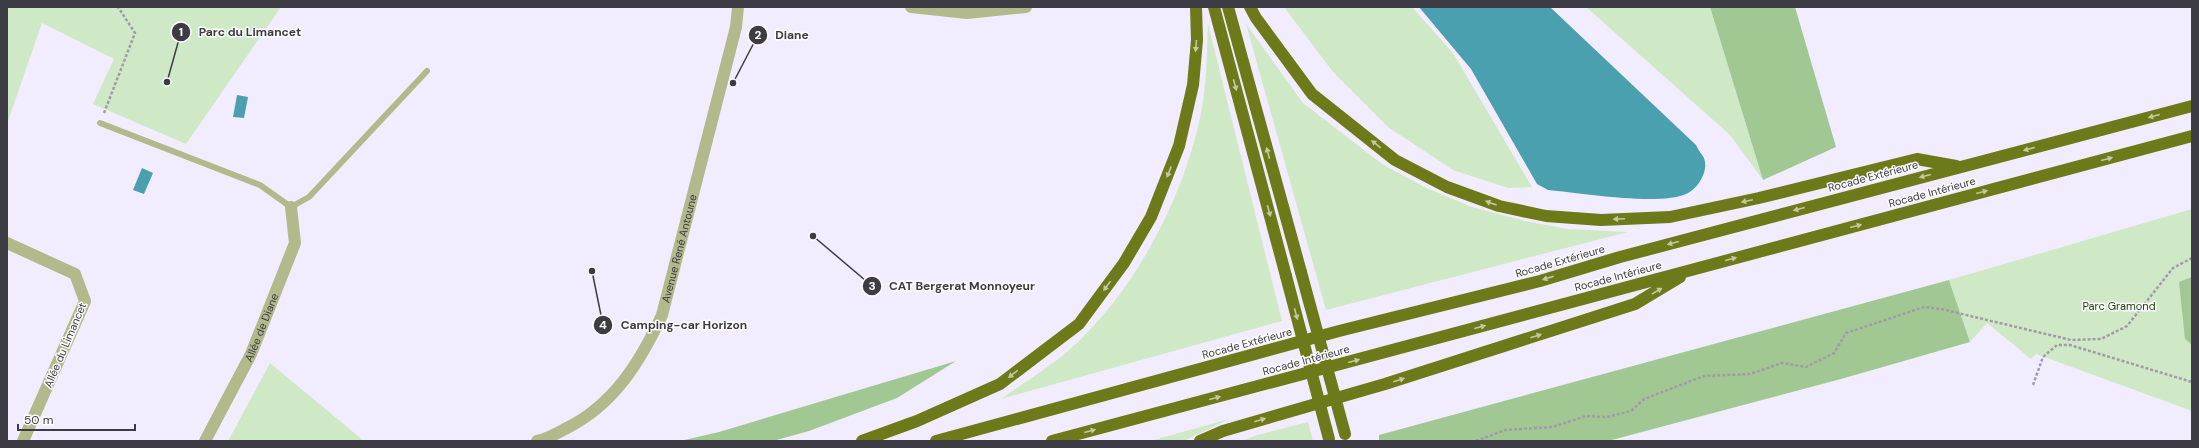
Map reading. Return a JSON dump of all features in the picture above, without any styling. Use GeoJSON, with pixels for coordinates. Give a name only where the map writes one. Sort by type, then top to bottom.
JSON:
{"type":"FeatureCollection","features":[{"type":"Feature","properties":{"kind":"highway"},"geometry":{"type":"LineString","coordinates":[[862,441],[917,422],[1000,384],[1079,324],[1124,263],[1151,217],[1179,146],[1193,85],[1197,40],[1196,7]]}},
{"type":"Feature","properties":{"kind":"highway"},"geometry":{"type":"LineString","coordinates":[[1214,7],[1329,440]]}},
{"type":"Feature","properties":{"kind":"highway"},"geometry":{"type":"LineString","coordinates":[[1228,7],[1346,437]]}},
{"type":"Feature","properties":{"kind":"highway"},"geometry":{"type":"LineString","coordinates":[[1250,7],[1256,18],[1303,81],[1318,98],[1395,160],[1448,187],[1499,206],[1546,216],[1601,220],[1670,217],[1759,198],[1917,159],[1963,167]]}},
{"type":"Feature","properties":{"kind":"highway","name":"Rocade Extérieure"},"geometry":{"type":"LineString","coordinates":[[936,441],[1339,331],[1540,281],[1620,257],[1925,175],[1963,167],[2192,106]]}},
{"type":"Feature","properties":{"kind":"highway","name":"Rocade Intérieure"},"geometry":{"type":"LineString","coordinates":[[1052,441],[2192,136]]}},
{"type":"Feature","properties":{"kind":"highway"},"geometry":{"type":"LineString","coordinates":[[1200,441],[1223,431],[1385,384],[1636,304],[1693,269]]}},
{"type":"Feature","properties":{"kind":"street","name":"Avenue René Antoune"},"geometry":{"type":"LineString","coordinates":[[537,441],[572,425],[601,407],[624,382],[644,352],[662,314],[736,27],[738,7]]}},
{"type":"Feature","properties":{"kind":"street","name":"Avenue René Antoune"},"geometry":{"type":"LineString","coordinates":[[736,27],[745,7]]}},
{"type":"Feature","properties":{"kind":"street"},"geometry":{"type":"LineString","coordinates":[[911,7],[967,14],[1026,7]]}},
{"type":"Feature","properties":{"kind":"street","name":"Allée de Diane"},"geometry":{"type":"LineString","coordinates":[[205,441],[251,354],[295,243],[291,207]]}},
{"type":"Feature","properties":{"kind":"street","name":"Allée du Limancet"},"geometry":{"type":"LineString","coordinates":[[7,243],[75,274],[85,301],[23,441]]}},
{"type":"Feature","properties":{"kind":"lane"},"geometry":{"type":"LineString","coordinates":[[100,123],[260,185],[291,207],[309,197],[427,71]]}},
{"type":"Feature","properties":{"kind":"path"},"geometry":{"type":"LineString","coordinates":[[100,123],[135,33],[118,7]]}},
{"type":"Feature","properties":{"kind":"path"},"geometry":{"type":"LineString","coordinates":[[1476,441],[1505,430],[1553,427],[1586,416],[1607,417],[1631,411],[1644,399],[1704,376],[1750,374],[1782,363],[1806,367],[1834,353],[1846,334],[1924,307],[1941,309],[2071,340],[2101,339],[2127,326],[2172,268],[2192,258]]}},
{"type":"Feature","properties":{"kind":"path"},"geometry":{"type":"LineString","coordinates":[[2033,385],[2043,357],[2057,345],[2070,345],[2192,382]]}},
{"type":"Feature","properties":{"kind":"green space"},"geometry":{"type":"Polygon","coordinates":[[[7,7],[281,7],[186,144],[93,104],[114,59],[42,23],[7,124],[7,7]]]}},
{"type":"Feature","properties":{"kind":"green space"},"geometry":{"type":"Polygon","coordinates":[[[1284,7],[1412,7],[1453,53],[1532,187],[1508,188],[1453,170],[1388,127],[1333,72],[1284,7]]]}},
{"type":"Feature","properties":{"kind":"green space"},"geometry":{"type":"Polygon","coordinates":[[[1586,7],[1710,7],[1763,180],[1730,135],[1586,7]]]}},
{"type":"Feature","properties":{"kind":"green space"},"geometry":{"type":"Polygon","coordinates":[[[1710,7],[1795,7],[1836,147],[1763,180],[1710,7]]]}},
{"type":"Feature","properties":{"kind":"green space"},"geometry":{"type":"Polygon","coordinates":[[[1208,24],[1282,321],[1001,399],[1060,358],[1093,326],[1117,298],[1138,267],[1157,234],[1174,199],[1198,128],[1205,85],[1208,24]]]}},
{"type":"Feature","properties":{"kind":"green space"},"geometry":{"type":"Polygon","coordinates":[[[1246,24],[1303,103],[1382,164],[1424,187],[1472,207],[1525,221],[1568,229],[1628,232],[1326,310],[1246,24]]]}},
{"type":"Feature","properties":{"kind":"green space","name":"Parc Gramond"},"geometry":{"type":"Polygon","coordinates":[[[2192,209],[2192,411],[2036,354],[2031,359],[1987,323],[1970,342],[1949,280],[2192,209]]]}},
{"type":"Feature","properties":{"kind":"green space"},"geometry":{"type":"Polygon","coordinates":[[[2192,277],[2192,345],[2185,339],[2179,282],[2192,277]]]}},
{"type":"Feature","properties":{"kind":"green space"},"geometry":{"type":"Polygon","coordinates":[[[1949,280],[1970,342],[1841,379],[1608,441],[1379,441],[1379,435],[1949,280]]]}},
{"type":"Feature","properties":{"kind":"green space"},"geometry":{"type":"Polygon","coordinates":[[[956,361],[897,398],[809,431],[773,441],[680,441],[719,432],[956,361]]]}},
{"type":"Feature","properties":{"kind":"green space"},"geometry":{"type":"Polygon","coordinates":[[[270,363],[364,441],[228,441],[270,363]]]}},
{"type":"Feature","properties":{"kind":"green space"},"geometry":{"type":"Polygon","coordinates":[[[1229,419],[1184,441],[1150,441],[1229,419]]]}},
{"type":"Feature","properties":{"kind":"green space"},"geometry":{"type":"Polygon","coordinates":[[[1308,422],[1313,441],[1242,441],[1257,435],[1308,422]]]}},
{"type":"Feature","properties":{"kind":"water"},"geometry":{"type":"Polygon","coordinates":[[[1419,7],[1550,7],[1696,145],[1704,158],[1705,163],[1704,174],[1698,184],[1686,194],[1658,199],[1639,199],[1548,190],[1537,184],[1471,69],[1419,7]]]}},
{"type":"Feature","properties":{"kind":"water"},"geometry":{"type":"Polygon","coordinates":[[[237,95],[248,97],[244,118],[233,117],[237,95]]]}},
{"type":"Feature","properties":{"kind":"water"},"geometry":{"type":"Polygon","coordinates":[[[142,168],[153,173],[144,194],[133,190],[142,168]]]}},
{"type":"Feature","properties":{"kind":"place","name":"Parc du Limancet"},"geometry":{"type":"Point","coordinates":[167,82]}},
{"type":"Feature","properties":{"kind":"place","name":"Diane"},"geometry":{"type":"Point","coordinates":[733,83]}},
{"type":"Feature","properties":{"kind":"place","name":"CAT Bergerat Monnoyeur"},"geometry":{"type":"Point","coordinates":[813,236]}},
{"type":"Feature","properties":{"kind":"place","name":"Camping-car Horizon"},"geometry":{"type":"Point","coordinates":[592,271]}}]}
